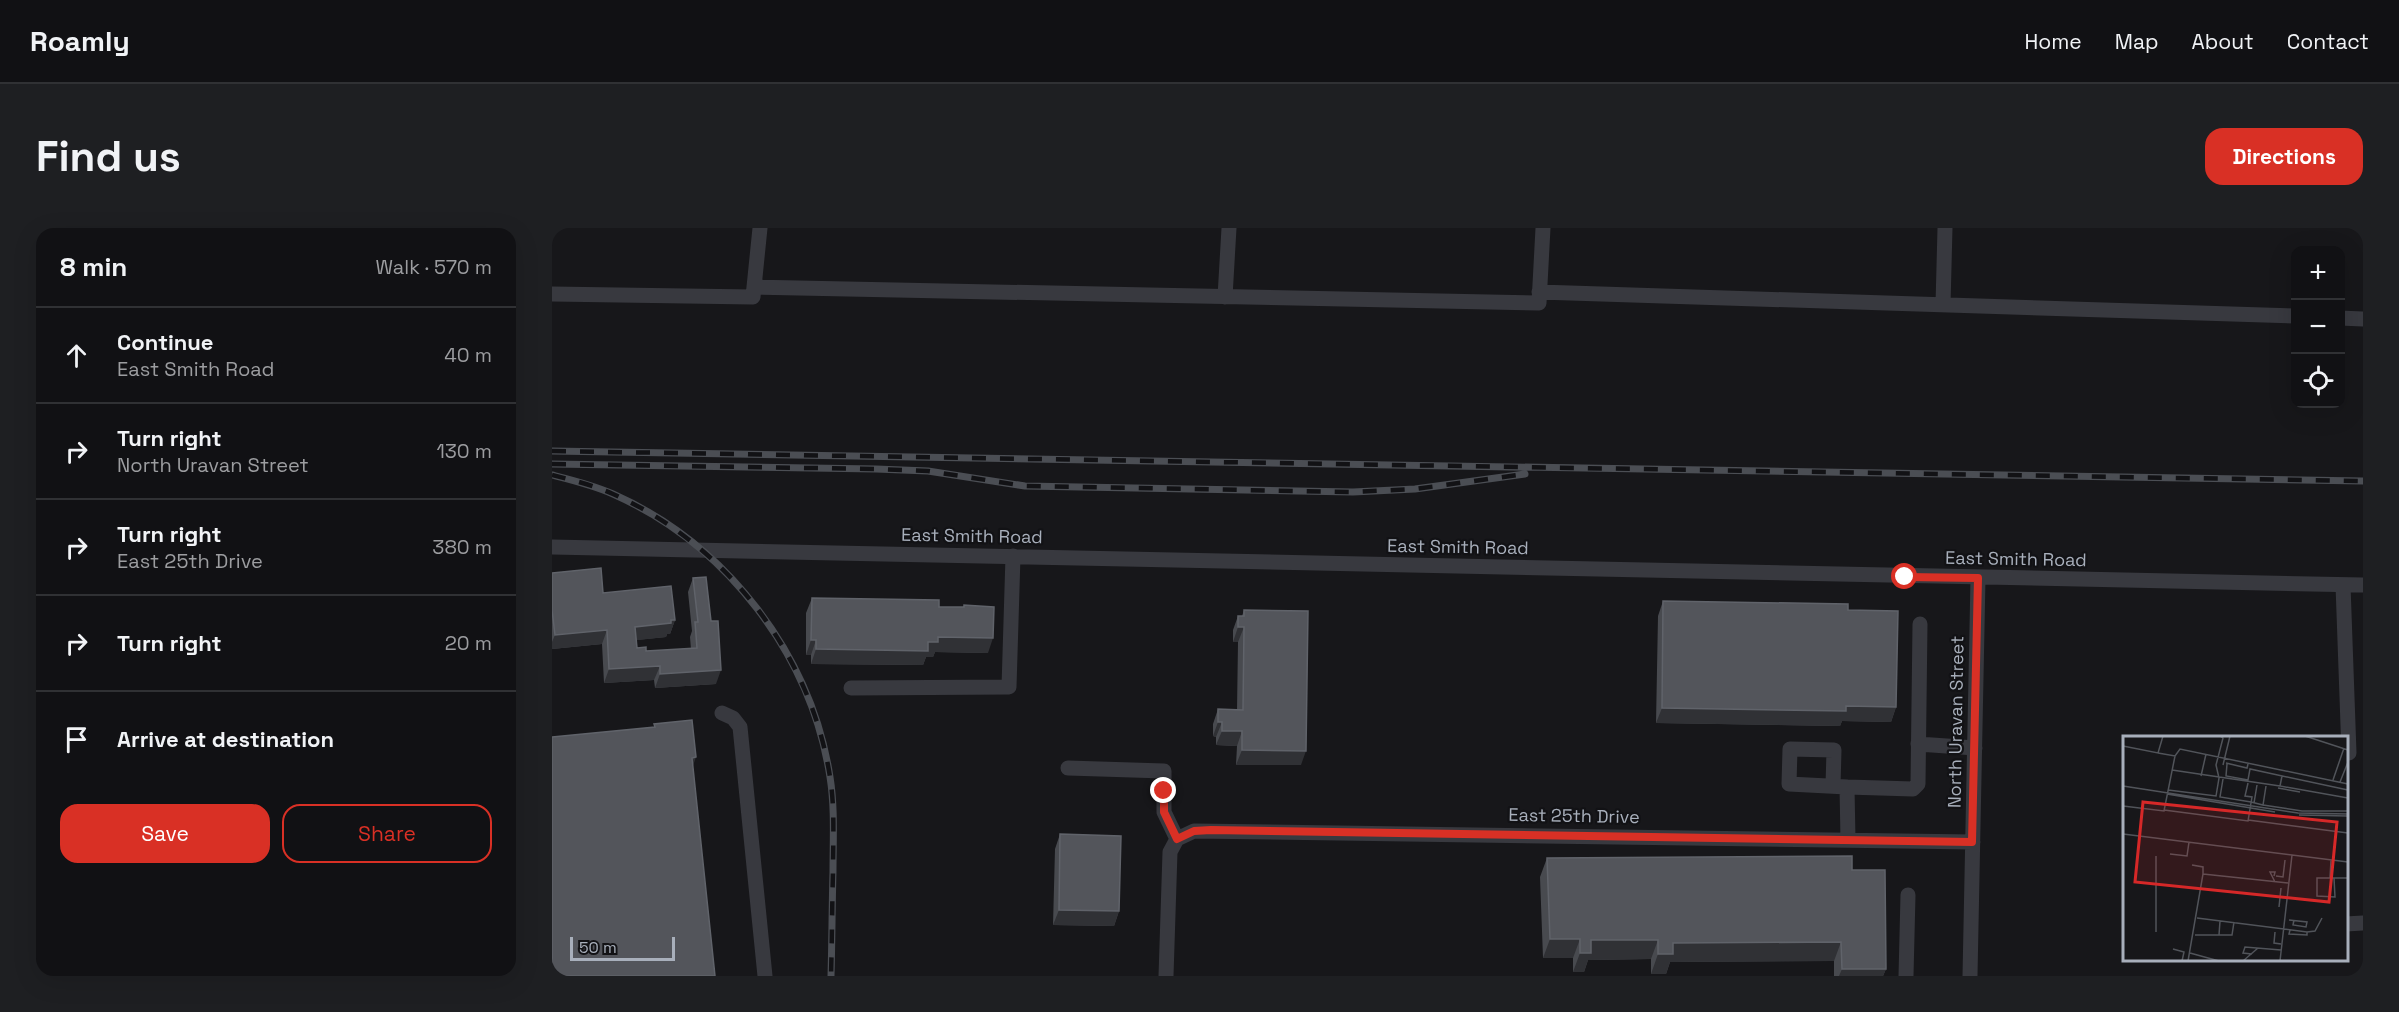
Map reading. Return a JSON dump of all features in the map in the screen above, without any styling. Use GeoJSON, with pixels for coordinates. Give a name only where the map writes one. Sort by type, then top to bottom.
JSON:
{"type":"FeatureCollection","features":[{"type":"Feature","properties":{"kind":"street"},"geometry":{"type":"LineString","coordinates":[[552,294],[753,297],[760,228]]}},
{"type":"Feature","properties":{"kind":"street"},"geometry":{"type":"LineString","coordinates":[[1224,297],[1229,228]]}},
{"type":"Feature","properties":{"kind":"street"},"geometry":{"type":"LineString","coordinates":[[754,287],[1539,303],[1543,228]]}},
{"type":"Feature","properties":{"kind":"street"},"geometry":{"type":"LineString","coordinates":[[1943,305],[1945,228]]}},
{"type":"Feature","properties":{"kind":"street"},"geometry":{"type":"LineString","coordinates":[[1539,291],[2291,316]]}},
{"type":"Feature","properties":{"kind":"street"},"geometry":{"type":"LineString","coordinates":[[2345,318],[2363,319]]}},
{"type":"Feature","properties":{"kind":"street","name":"East Smith Road"},"geometry":{"type":"LineString","coordinates":[[552,547],[2363,585]]}},
{"type":"Feature","properties":{"kind":"street"},"geometry":{"type":"LineString","coordinates":[[851,688],[1009,687],[1013,556]]}},
{"type":"Feature","properties":{"kind":"street","name":"North Uravan Street"},"geometry":{"type":"LineString","coordinates":[[1970,976],[1978,578]]}},
{"type":"Feature","properties":{"kind":"street"},"geometry":{"type":"LineString","coordinates":[[2343,585],[2353,752]]}},
{"type":"Feature","properties":{"kind":"street"},"geometry":{"type":"LineString","coordinates":[[1848,840],[1840,787],[1913,789],[1918,783],[1920,624]]}},
{"type":"Feature","properties":{"kind":"street"},"geometry":{"type":"LineString","coordinates":[[722,713],[733,718],[740,727],[765,976]]}},
{"type":"Feature","properties":{"kind":"street"},"geometry":{"type":"LineString","coordinates":[[1918,744],[1975,748]]}},
{"type":"Feature","properties":{"kind":"street"},"geometry":{"type":"LineString","coordinates":[[1068,768],[1164,771],[1164,812],[1177,839],[1170,852],[1166,976]]}},
{"type":"Feature","properties":{"kind":"street","name":"East 25th Drive"},"geometry":{"type":"LineString","coordinates":[[1177,839],[1194,831],[1211,830],[1972,842]]}},
{"type":"Feature","properties":{"kind":"street"},"geometry":{"type":"LineString","coordinates":[[1906,976],[1908,895]]}},
{"type":"Feature","properties":{"kind":"street"},"geometry":{"type":"LineString","coordinates":[[2348,924],[2363,923]]}},
{"type":"Feature","properties":{"kind":"building"},"geometry":{"type":"Polygon","coordinates":[[[601,568],[603,593],[671,586],[675,620],[671,620],[671,623],[635,627],[637,648],[646,647],[646,651],[697,648],[695,622],[698,622],[693,578],[706,577],[711,621],[718,621],[721,670],[660,674],[660,666],[609,669],[607,630],[555,635],[552,573],[601,568]]]}},
{"type":"Feature","properties":{"kind":"building"},"geometry":{"type":"Polygon","coordinates":[[[812,598],[939,600],[939,607],[964,607],[964,605],[994,607],[993,638],[938,637],[938,642],[928,642],[928,651],[816,649],[816,640],[811,640],[812,598]]]}},
{"type":"Feature","properties":{"kind":"building"},"geometry":{"type":"Polygon","coordinates":[[[1663,601],[1848,604],[1848,610],[1898,611],[1896,707],[1846,706],[1846,711],[1662,708],[1663,601]]]}},
{"type":"Feature","properties":{"kind":"building"},"geometry":{"type":"Polygon","coordinates":[[[1244,610],[1308,611],[1306,751],[1242,750],[1242,731],[1222,731],[1222,722],[1218,722],[1218,709],[1243,710],[1244,627],[1238,627],[1238,616],[1244,616],[1244,610]]]}},
{"type":"Feature","properties":{"kind":"building"},"geometry":{"type":"Polygon","coordinates":[[[692,720],[696,757],[692,758],[715,976],[552,976],[552,737],[655,727],[654,724],[692,720]]]}},
{"type":"Feature","properties":{"kind":"building"},"geometry":{"type":"Polygon","coordinates":[[[1060,834],[1121,836],[1119,911],[1059,910],[1060,834]]]}},
{"type":"Feature","properties":{"kind":"building"},"geometry":{"type":"Polygon","coordinates":[[[1852,856],[1852,870],[1885,870],[1886,969],[1842,969],[1841,942],[1673,943],[1673,954],[1658,954],[1658,940],[1591,940],[1591,953],[1580,953],[1580,939],[1550,939],[1547,858],[1852,856]]]}},
{"type":"Feature","properties":{"kind":"railway"},"geometry":{"type":"LineString","coordinates":[[552,451],[2363,481]]}},
{"type":"Feature","properties":{"kind":"railway"},"geometry":{"type":"LineString","coordinates":[[552,464],[876,469],[928,471],[1025,486],[1353,492],[1415,489],[1525,474]]}},
{"type":"Feature","properties":{"kind":"railway"},"geometry":{"type":"LineString","coordinates":[[552,475],[613,494],[654,515],[692,542],[726,573],[757,608],[783,647],[804,688],[820,732],[830,777],[833,800],[831,976]]}},
{"type":"Feature","properties":{"kind":"route"},"geometry":{"type":"LineString","coordinates":[[1164,791],[1164,812],[1177,839],[1194,831],[1211,830],[1972,842],[1978,578],[1905,577]]}}]}
